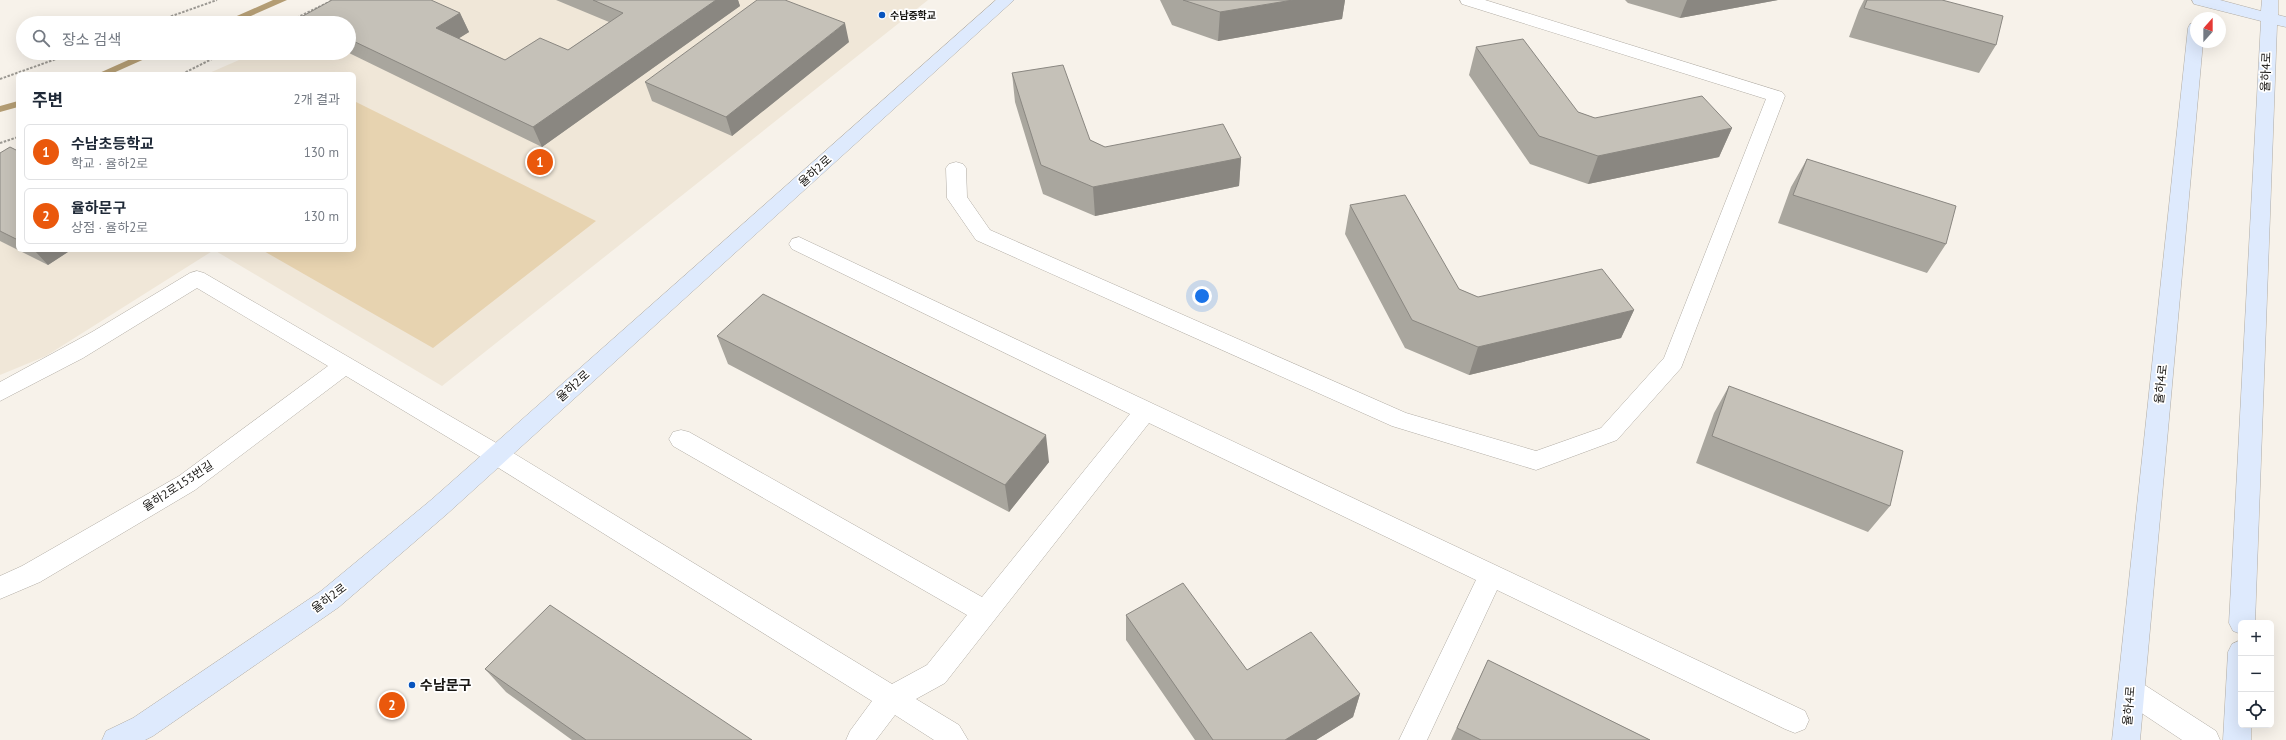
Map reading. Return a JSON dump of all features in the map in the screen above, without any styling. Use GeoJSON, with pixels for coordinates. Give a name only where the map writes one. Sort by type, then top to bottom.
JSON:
{"type":"FeatureCollection","features":[{"type":"Feature","properties":{"kind":"main road","name":"율하2로"},"geometry":{"type":"LineString","coordinates":[[116,740],[143,727],[330,599],[439,507],[1006,0]]}},
{"type":"Feature","properties":{"kind":"main road"},"geometry":{"type":"LineString","coordinates":[[2198,12],[2199,0],[2275,13]]}},
{"type":"Feature","properties":{"kind":"main road","name":"율하4로"},"geometry":{"type":"LineString","coordinates":[[2242,620],[2275,13]]}},
{"type":"Feature","properties":{"kind":"main road","name":"율하4로"},"geometry":{"type":"LineString","coordinates":[[2126,740],[2194,48]]}},
{"type":"Feature","properties":{"kind":"main road"},"geometry":{"type":"LineString","coordinates":[[2237,740],[2241,656]]}},
{"type":"Feature","properties":{"kind":"street"},"geometry":{"type":"LineString","coordinates":[[956,168],[958,198],[983,235],[1400,420],[1536,461],[1609,434],[1673,362],[1776,96],[1468,0]]}},
{"type":"Feature","properties":{"kind":"street"},"geometry":{"type":"LineString","coordinates":[[799,244],[1145,411],[1795,720]]}},
{"type":"Feature","properties":{"kind":"street"},"geometry":{"type":"LineString","coordinates":[[0,392],[51,367],[110,333],[197,278],[497,455],[949,734],[954,740]]}},
{"type":"Feature","properties":{"kind":"street","name":"율하2로153번길"},"geometry":{"type":"LineString","coordinates":[[0,588],[31,574],[187,484],[345,365]]}},
{"type":"Feature","properties":{"kind":"street"},"geometry":{"type":"LineString","coordinates":[[860,740],[891,698],[936,674],[1145,411]]}},
{"type":"Feature","properties":{"kind":"street"},"geometry":{"type":"LineString","coordinates":[[681,439],[985,612]]}},
{"type":"Feature","properties":{"kind":"street"},"geometry":{"type":"LineString","coordinates":[[1413,740],[1491,576]]}},
{"type":"Feature","properties":{"kind":"street"},"geometry":{"type":"LineString","coordinates":[[2131,691],[2206,740]]}},
{"type":"Feature","properties":{"kind":"path"},"geometry":{"type":"LineString","coordinates":[[172,16],[217,0]]}},
{"type":"Feature","properties":{"kind":"path"},"geometry":{"type":"LineString","coordinates":[[300,16],[333,0]]}},
{"type":"Feature","properties":{"kind":"path"},"geometry":{"type":"LineString","coordinates":[[23,72],[56,60]]}},
{"type":"Feature","properties":{"kind":"path"},"geometry":{"type":"LineString","coordinates":[[186,72],[210,60]]}},
{"type":"Feature","properties":{"kind":"path"},"geometry":{"type":"LineString","coordinates":[[0,79],[16,74]]}},
{"type":"Feature","properties":{"kind":"path"},"geometry":{"type":"LineString","coordinates":[[0,143],[16,138]]}},
{"type":"Feature","properties":{"kind":"shaded area"},"geometry":{"type":"Polygon","coordinates":[[[362,0],[928,0],[442,386],[217,252],[356,252],[356,72],[212,72],[239,60],[356,60],[356,16],[353,16],[362,0]]]}},
{"type":"Feature","properties":{"kind":"shaded area"},"geometry":{"type":"Polygon","coordinates":[[[356,102],[596,221],[433,348],[265,252],[356,252],[356,102]]]}},
{"type":"Feature","properties":{"kind":"shaded area"},"geometry":{"type":"Polygon","coordinates":[[[0,161],[16,240],[16,252],[211,252],[46,356],[0,375],[0,161]]]}},
{"type":"Feature","properties":{"kind":"building"},"geometry":{"type":"Polygon","coordinates":[[[332,0],[431,0],[460,13],[436,28],[505,60],[540,38],[568,50],[623,13],[593,0],[716,0],[533,127],[356,42],[356,16],[303,16],[332,0]]]}},
{"type":"Feature","properties":{"kind":"building"},"geometry":{"type":"Polygon","coordinates":[[[757,0],[785,0],[845,23],[726,117],[645,82],[757,0]]]}},
{"type":"Feature","properties":{"kind":"building"},"geometry":{"type":"Polygon","coordinates":[[[1183,0],[1293,0],[1220,12],[1183,0]]]}},
{"type":"Feature","properties":{"kind":"building"},"geometry":{"type":"Polygon","coordinates":[[[1867,0],[1942,0],[2003,16],[1996,45],[1864,8],[1867,0]]]}},
{"type":"Feature","properties":{"kind":"building"},"geometry":{"type":"Polygon","coordinates":[[[1523,39],[1578,112],[1595,118],[1702,96],[1732,128],[1598,156],[1539,136],[1476,47],[1523,39]]]}},
{"type":"Feature","properties":{"kind":"building"},"geometry":{"type":"Polygon","coordinates":[[[1063,65],[1090,140],[1105,147],[1223,124],[1241,158],[1093,187],[1041,165],[1012,73],[1063,65]]]}},
{"type":"Feature","properties":{"kind":"building"},"geometry":{"type":"Polygon","coordinates":[[[10,147],[16,150],[16,239],[0,231],[0,153],[10,147]]]}},
{"type":"Feature","properties":{"kind":"building"},"geometry":{"type":"Polygon","coordinates":[[[1807,159],[1956,206],[1946,244],[1793,195],[1807,159]]]}},
{"type":"Feature","properties":{"kind":"building"},"geometry":{"type":"Polygon","coordinates":[[[1405,195],[1459,289],[1478,297],[1602,269],[1634,310],[1478,347],[1412,320],[1350,205],[1405,195]]]}},
{"type":"Feature","properties":{"kind":"building"},"geometry":{"type":"Polygon","coordinates":[[[763,294],[1046,435],[1005,485],[717,336],[763,294]]]}},
{"type":"Feature","properties":{"kind":"building"},"geometry":{"type":"Polygon","coordinates":[[[1729,386],[1903,451],[1890,506],[1712,436],[1729,386]]]}},
{"type":"Feature","properties":{"kind":"building"},"geometry":{"type":"Polygon","coordinates":[[[1183,583],[1247,670],[1311,632],[1360,694],[1285,740],[1213,740],[1126,615],[1183,583]]]}},
{"type":"Feature","properties":{"kind":"building"},"geometry":{"type":"Polygon","coordinates":[[[550,605],[752,740],[586,740],[485,669],[550,605]]]}},
{"type":"Feature","properties":{"kind":"building"},"geometry":{"type":"Polygon","coordinates":[[[1488,660],[1650,740],[1481,740],[1457,728],[1488,660]]]}},
{"type":"Feature","properties":{"kind":"waterway"},"geometry":{"type":"LineString","coordinates":[[243,16],[282,0]]}},
{"type":"Feature","properties":{"kind":"waterway"},"geometry":{"type":"LineString","coordinates":[[107,72],[136,60]]}},
{"type":"Feature","properties":{"kind":"waterway"},"geometry":{"type":"LineString","coordinates":[[0,109],[16,105]]}},
{"type":"Feature","properties":{"kind":"place","name":"수남중학교"},"geometry":{"type":"Point","coordinates":[882,15]}},
{"type":"Feature","properties":{"kind":"place","name":"수남초등학교"},"geometry":{"type":"Point","coordinates":[540,162]}},
{"type":"Feature","properties":{"kind":"place","name":"수남문구"},"geometry":{"type":"Point","coordinates":[412,685]}},
{"type":"Feature","properties":{"kind":"place","name":"율하문구"},"geometry":{"type":"Point","coordinates":[392,705]}}]}
